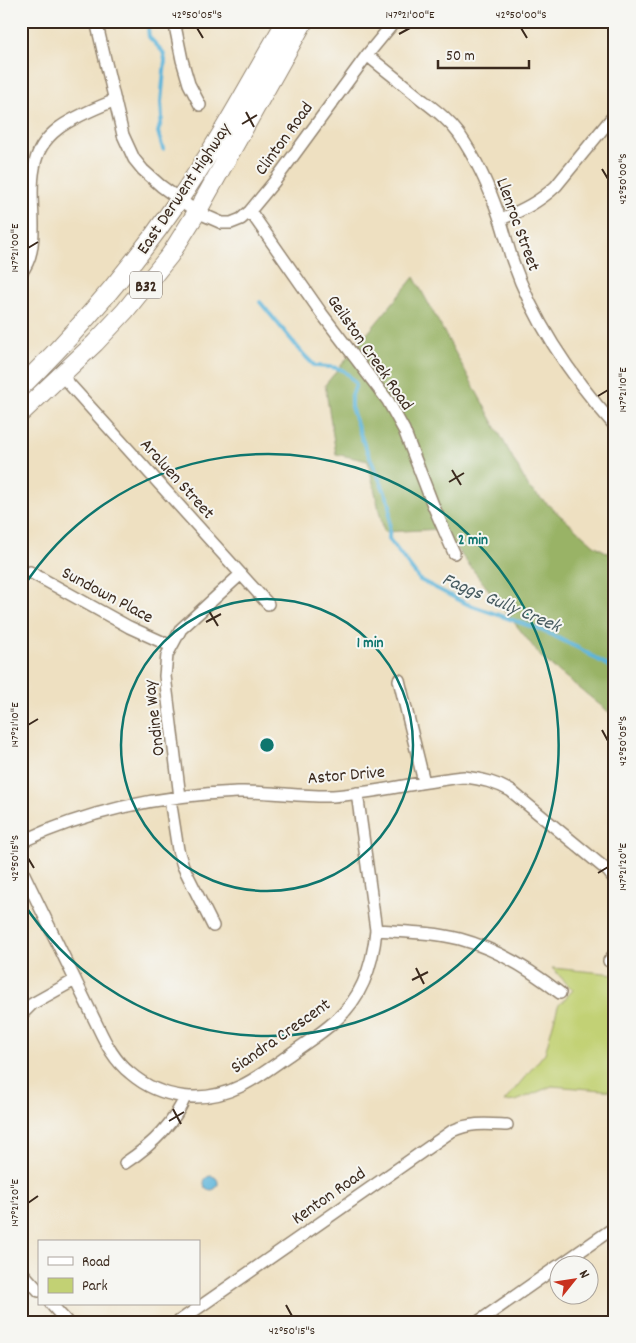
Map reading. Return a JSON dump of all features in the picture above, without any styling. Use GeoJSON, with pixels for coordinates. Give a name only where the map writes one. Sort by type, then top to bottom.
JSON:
{"type":"FeatureCollection","features":[{"type":"Feature","properties":{"kind":"main road","name":"East Derwent Highway"},"geometry":{"type":"LineString","coordinates":[[21,387],[102,302],[179,200],[286,21]]}},
{"type":"Feature","properties":{"kind":"main road","name":"East Derwent Highway"},"geometry":{"type":"LineString","coordinates":[[21,414],[62,376],[125,311],[170,255],[198,212],[304,21]]}},
{"type":"Feature","properties":{"kind":"street","name":"Clinton Road"},"geometry":{"type":"LineString","coordinates":[[96,21],[124,135],[134,159],[143,170],[179,200],[198,212],[222,223],[231,223],[241,219],[250,211],[274,182],[366,55],[395,21]]}},
{"type":"Feature","properties":{"kind":"street"},"geometry":{"type":"LineString","coordinates":[[174,21],[189,84],[200,105]]}},
{"type":"Feature","properties":{"kind":"street","name":"Llenroc Street"},"geometry":{"type":"LineString","coordinates":[[366,55],[446,118],[458,132],[479,167],[501,219],[513,262],[536,314],[578,380],[615,426]]}},
{"type":"Feature","properties":{"kind":"street"},"geometry":{"type":"LineString","coordinates":[[21,273],[30,257],[33,242],[32,184],[34,166],[44,140],[66,122],[115,100]]}},
{"type":"Feature","properties":{"kind":"street"},"geometry":{"type":"LineString","coordinates":[[501,219],[533,205],[556,186],[615,114]]}},
{"type":"Feature","properties":{"kind":"street","name":"Geilston Creek Road"},"geometry":{"type":"LineString","coordinates":[[250,211],[322,314],[388,401],[404,430],[433,505],[454,552]]}},
{"type":"Feature","properties":{"kind":"street","name":"Araluen Street"},"geometry":{"type":"LineString","coordinates":[[62,376],[268,604]]}},
{"type":"Feature","properties":{"kind":"street","name":"Sundown Place"},"geometry":{"type":"LineString","coordinates":[[30,572],[129,627],[171,646]]}},
{"type":"Feature","properties":{"kind":"street","name":"Ondine Way"},"geometry":{"type":"LineString","coordinates":[[213,926],[183,866],[178,850],[165,676],[167,655],[176,636],[189,621],[241,574]]}},
{"type":"Feature","properties":{"kind":"street"},"geometry":{"type":"LineString","coordinates":[[399,680],[424,782]]}},
{"type":"Feature","properties":{"kind":"street","name":"Astor Drive"},"geometry":{"type":"LineString","coordinates":[[21,842],[64,823],[96,813],[175,798],[239,792],[322,796],[357,793],[464,777],[479,778],[503,786],[511,791],[600,865],[615,880]]}},
{"type":"Feature","properties":{"kind":"street","name":"Siandra Crescent"},"geometry":{"type":"LineString","coordinates":[[21,868],[108,1048],[119,1062],[142,1082],[155,1089],[186,1097],[198,1098],[213,1095],[242,1086],[254,1079],[335,1022],[356,997],[364,982],[374,947],[376,930],[357,793]]}},
{"type":"Feature","properties":{"kind":"street"},"geometry":{"type":"LineString","coordinates":[[376,930],[436,935],[460,939],[481,946],[530,970],[560,993]]}},
{"type":"Feature","properties":{"kind":"street"},"geometry":{"type":"LineString","coordinates":[[21,1015],[32,1004],[74,980]]}},
{"type":"Feature","properties":{"kind":"street"},"geometry":{"type":"LineString","coordinates":[[125,1163],[145,1148],[173,1119],[186,1097]]}},
{"type":"Feature","properties":{"kind":"street","name":"Kenton Road"},"geometry":{"type":"LineString","coordinates":[[178,1322],[452,1131],[476,1123],[507,1125]]}},
{"type":"Feature","properties":{"kind":"street"},"geometry":{"type":"LineString","coordinates":[[573,1256],[615,1227]]}},
{"type":"Feature","properties":{"kind":"street"},"geometry":{"type":"LineString","coordinates":[[21,1271],[38,1290]]}},
{"type":"Feature","properties":{"kind":"street"},"geometry":{"type":"LineString","coordinates":[[478,1322],[548,1274]]}},
{"type":"Feature","properties":{"kind":"street"},"geometry":{"type":"LineString","coordinates":[[53,1306],[67,1322]]}},
{"type":"Feature","properties":{"kind":"green space"},"geometry":{"type":"Polygon","coordinates":[[[414,277],[529,488],[594,545],[615,557],[615,717],[542,658],[441,529],[384,532],[368,461],[336,454],[325,385],[414,277]]]}},
{"type":"Feature","properties":{"kind":"green space"},"geometry":{"type":"Polygon","coordinates":[[[552,968],[615,974],[615,1091],[552,1086],[516,1101],[504,1102],[545,1053],[558,1006],[573,990],[552,968]]]}},
{"type":"Feature","properties":{"kind":"water"},"geometry":{"type":"Polygon","coordinates":[[[211,1176],[216,1178],[218,1183],[216,1188],[211,1190],[206,1188],[204,1183],[206,1178],[211,1176]]]}},
{"type":"Feature","properties":{"kind":"waterway","name":"Faggs Gully Creek"},"geometry":{"type":"LineString","coordinates":[[150,21],[148,28],[149,37],[163,52],[165,60],[161,102],[162,118],[158,132],[163,149]]}},
{"type":"Feature","properties":{"kind":"waterway","name":"Faggs Gully Creek"},"geometry":{"type":"LineString","coordinates":[[260,302],[315,366],[338,368],[347,373],[356,384],[351,398],[351,407],[362,439],[390,504],[389,539],[420,580],[467,604],[544,631],[582,650],[615,670]]}}]}
